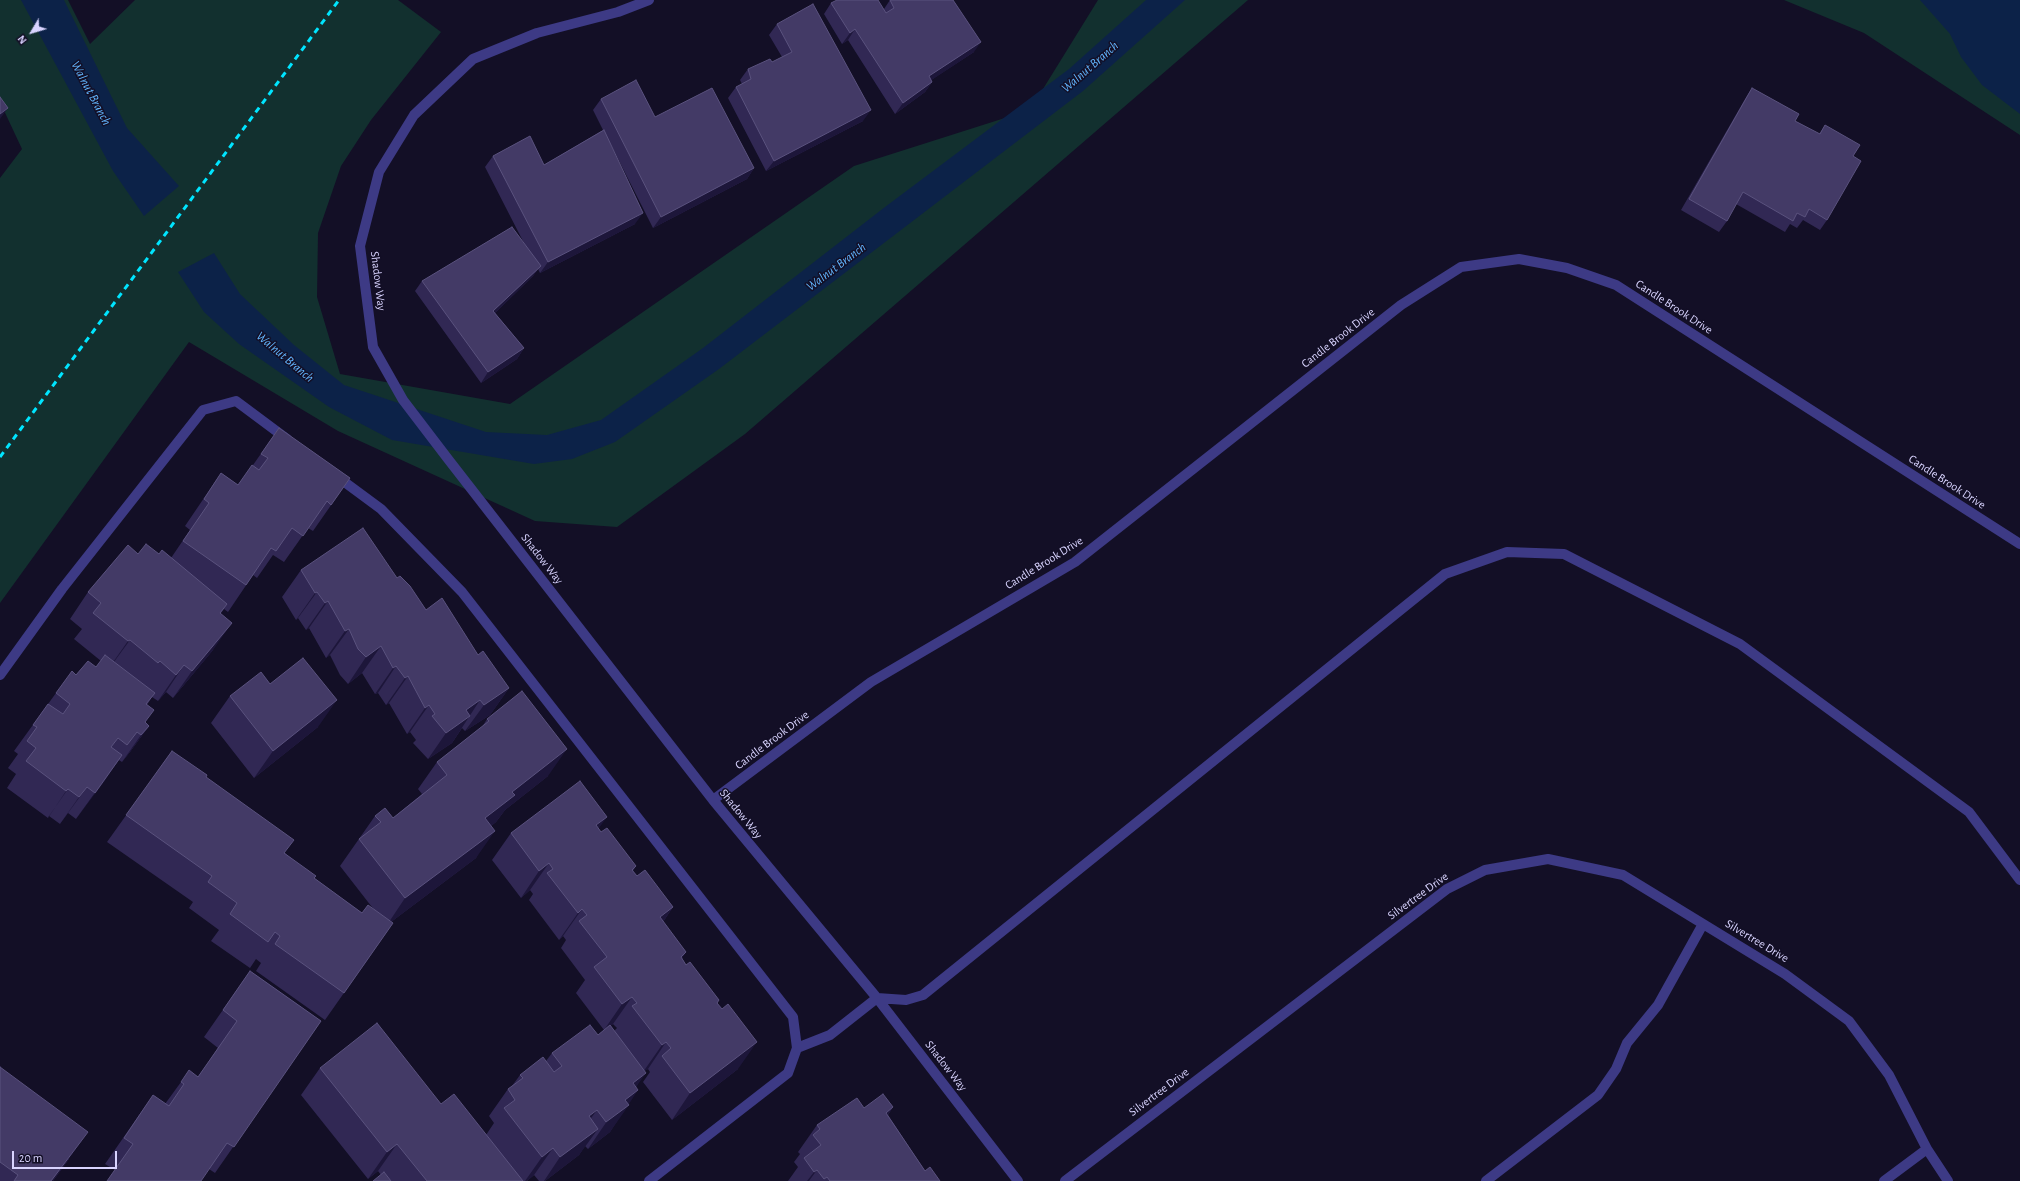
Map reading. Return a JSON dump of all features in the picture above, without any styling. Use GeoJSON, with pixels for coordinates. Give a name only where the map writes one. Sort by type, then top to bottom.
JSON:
{"type":"FeatureCollection","features":[{"type":"Feature","properties":{"kind":"street","name":"Shadow Way"},"geometry":{"type":"LineString","coordinates":[[649,0],[618,12],[537,33],[472,59],[414,116],[379,172],[360,246],[373,347],[403,400],[713,800],[877,998],[1018,1181]]}},
{"type":"Feature","properties":{"kind":"street","name":"Candle Brook Drive"},"geometry":{"type":"LineString","coordinates":[[713,800],[871,682],[1075,562],[1400,305],[1461,268],[1519,259],[1567,268],[1616,285],[2020,544]]}},
{"type":"Feature","properties":{"kind":"street"},"geometry":{"type":"LineString","coordinates":[[0,675],[67,582],[203,410],[236,401],[293,444]]}},
{"type":"Feature","properties":{"kind":"street"},"geometry":{"type":"LineString","coordinates":[[324,467],[381,510],[462,592],[793,1017],[797,1048],[788,1073],[649,1181]]}},
{"type":"Feature","properties":{"kind":"street"},"geometry":{"type":"LineString","coordinates":[[797,1048],[830,1035],[877,998],[906,1000],[923,995],[1446,574],[1507,552],[1564,554],[1740,644],[1969,812],[2020,880]]}},
{"type":"Feature","properties":{"kind":"street","name":"Silvertree Drive"},"geometry":{"type":"LineString","coordinates":[[1065,1181],[1447,889],[1485,870],[1548,859],[1623,875],[1786,974],[1849,1021],[1889,1075],[1927,1149],[1948,1181]]}},
{"type":"Feature","properties":{"kind":"street"},"geometry":{"type":"LineString","coordinates":[[1486,1181],[1598,1095],[1616,1069],[1627,1043],[1658,1005],[1703,924]]}},
{"type":"Feature","properties":{"kind":"street"},"geometry":{"type":"LineString","coordinates":[[1884,1181],[1927,1149]]}},
{"type":"Feature","properties":{"kind":"green space"},"geometry":{"type":"Polygon","coordinates":[[[0,0],[68,0],[90,44],[135,0],[398,0],[441,32],[371,120],[341,166],[318,233],[317,297],[340,374],[510,404],[854,166],[1030,110],[1098,0],[1248,0],[745,434],[617,527],[535,521],[338,431],[189,342],[0,603],[0,178],[22,149],[0,102],[0,0]]]}},
{"type":"Feature","properties":{"kind":"green space"},"geometry":{"type":"Polygon","coordinates":[[[1784,0],[2020,0],[2020,135],[1864,33],[1784,0]]]}},
{"type":"Feature","properties":{"kind":"water","name":"Walnut Branch"},"geometry":{"type":"Polygon","coordinates":[[[21,0],[64,0],[127,128],[179,186],[144,216],[113,171],[21,0]]]}},
{"type":"Feature","properties":{"kind":"water","name":"Walnut Branch"},"geometry":{"type":"Polygon","coordinates":[[[1146,0],[1185,0],[1083,91],[719,369],[615,442],[572,459],[534,464],[392,440],[329,407],[239,344],[204,312],[178,272],[214,253],[240,294],[294,345],[344,385],[486,432],[547,435],[601,420],[703,348],[885,207],[1069,69],[1146,0]]]}},
{"type":"Feature","properties":{"kind":"water"},"geometry":{"type":"Polygon","coordinates":[[[1920,0],[2020,0],[2020,114],[1982,85],[1961,57],[1950,34],[1920,0]]]}},
{"type":"Feature","properties":{"kind":"building"},"geometry":{"type":"Polygon","coordinates":[[[837,0],[878,0],[886,13],[894,8],[890,0],[953,0],[981,42],[929,76],[932,82],[903,103],[855,29],[850,33],[831,3],[837,0]]]}},
{"type":"Feature","properties":{"kind":"building"},"geometry":{"type":"Polygon","coordinates":[[[813,4],[871,110],[774,161],[736,87],[751,79],[748,69],[770,59],[772,62],[792,52],[777,24],[813,4]]]}},
{"type":"Feature","properties":{"kind":"building"},"geometry":{"type":"Polygon","coordinates":[[[636,80],[655,117],[712,88],[754,168],[661,217],[601,99],[636,80]]]}},
{"type":"Feature","properties":{"kind":"building"},"geometry":{"type":"Polygon","coordinates":[[[1752,88],[1799,114],[1795,121],[1820,134],[1825,125],[1860,145],[1853,156],[1861,161],[1827,220],[1809,209],[1805,217],[1797,213],[1793,221],[1743,192],[1727,221],[1689,199],[1752,88]]]}},
{"type":"Feature","properties":{"kind":"building"},"geometry":{"type":"Polygon","coordinates":[[[0,97],[8,108],[0,114],[0,97]]]}},
{"type":"Feature","properties":{"kind":"building"},"geometry":{"type":"Polygon","coordinates":[[[604,130],[643,213],[548,262],[493,156],[530,136],[544,165],[604,130]]]}},
{"type":"Feature","properties":{"kind":"building"},"geometry":{"type":"Polygon","coordinates":[[[512,227],[541,266],[493,311],[524,348],[488,372],[422,281],[512,227]]]}},
{"type":"Feature","properties":{"kind":"building"},"geometry":{"type":"Polygon","coordinates":[[[279,428],[350,478],[331,505],[327,501],[303,536],[292,528],[276,551],[271,548],[246,585],[183,541],[209,503],[204,499],[221,473],[238,485],[252,465],[259,470],[268,458],[261,454],[279,428]]]}},
{"type":"Feature","properties":{"kind":"building"},"geometry":{"type":"Polygon","coordinates":[[[363,528],[397,578],[400,576],[410,586],[426,610],[442,598],[478,655],[483,651],[509,688],[484,705],[480,700],[466,710],[470,716],[446,733],[432,716],[435,714],[429,705],[425,708],[408,676],[405,678],[396,666],[393,668],[381,646],[366,657],[358,649],[349,629],[345,631],[328,601],[325,603],[317,592],[315,593],[301,570],[363,528]]]}},
{"type":"Feature","properties":{"kind":"building"},"geometry":{"type":"Polygon","coordinates":[[[146,544],[159,554],[162,550],[227,604],[220,613],[232,623],[192,671],[184,665],[176,675],[160,661],[158,663],[93,613],[101,603],[88,592],[128,545],[138,554],[146,544]]]}},
{"type":"Feature","properties":{"kind":"building"},"geometry":{"type":"Polygon","coordinates":[[[105,655],[155,693],[146,704],[154,710],[145,722],[149,726],[141,735],[137,732],[127,745],[118,738],[111,747],[122,755],[95,793],[87,787],[79,797],[68,789],[66,791],[26,761],[36,748],[27,741],[37,727],[33,725],[48,704],[63,714],[70,704],[56,693],[72,671],[76,675],[88,661],[96,667],[105,655]]]}},
{"type":"Feature","properties":{"kind":"building"},"geometry":{"type":"Polygon","coordinates":[[[303,658],[337,700],[273,751],[230,696],[261,672],[270,684],[303,658]]]}},
{"type":"Feature","properties":{"kind":"building"},"geometry":{"type":"Polygon","coordinates":[[[522,691],[567,749],[512,792],[515,795],[485,818],[495,831],[405,898],[359,839],[381,822],[375,816],[385,808],[393,818],[447,775],[437,762],[489,721],[487,719],[522,691]]]}},
{"type":"Feature","properties":{"kind":"building"},"geometry":{"type":"Polygon","coordinates":[[[172,751],[207,775],[206,777],[294,840],[284,853],[316,876],[314,878],[362,913],[368,905],[393,923],[344,993],[275,944],[280,936],[275,932],[268,942],[230,914],[237,903],[208,882],[212,876],[126,815],[172,751]]]}},
{"type":"Feature","properties":{"kind":"building"},"geometry":{"type":"Polygon","coordinates":[[[580,781],[607,817],[596,825],[601,832],[607,828],[636,866],[632,870],[637,876],[645,870],[673,907],[660,917],[686,952],[681,957],[686,965],[690,962],[719,1000],[717,1003],[722,1009],[728,1004],[757,1042],[690,1093],[662,1056],[671,1048],[666,1042],[662,1045],[632,1006],[637,1003],[632,997],[622,1004],[594,967],[607,957],[579,921],[587,915],[582,909],[578,913],[547,873],[553,869],[549,863],[539,871],[511,833],[580,781]]]}},
{"type":"Feature","properties":{"kind":"building"},"geometry":{"type":"Polygon","coordinates":[[[250,971],[321,1021],[234,1147],[227,1143],[201,1181],[107,1181],[133,1144],[124,1138],[153,1095],[169,1106],[184,1084],[181,1082],[189,1070],[198,1077],[237,1021],[223,1010],[250,971]]]}},
{"type":"Feature","properties":{"kind":"building"},"geometry":{"type":"Polygon","coordinates":[[[377,1023],[441,1104],[454,1094],[523,1181],[427,1181],[397,1144],[387,1152],[320,1068],[377,1023]]]}},
{"type":"Feature","properties":{"kind":"building"},"geometry":{"type":"Polygon","coordinates":[[[590,1025],[598,1035],[610,1025],[646,1073],[633,1083],[638,1090],[625,1100],[629,1105],[606,1122],[597,1110],[589,1116],[598,1129],[560,1157],[553,1148],[542,1157],[504,1108],[515,1100],[508,1089],[523,1078],[520,1075],[543,1057],[554,1072],[562,1066],[552,1053],[590,1025]]]}},
{"type":"Feature","properties":{"kind":"building"},"geometry":{"type":"Polygon","coordinates":[[[0,1067],[88,1132],[51,1181],[14,1181],[18,1175],[0,1162],[0,1067]]]}},
{"type":"Feature","properties":{"kind":"building"},"geometry":{"type":"Polygon","coordinates":[[[883,1094],[893,1107],[886,1113],[925,1171],[930,1167],[940,1181],[830,1181],[827,1177],[824,1179],[817,1170],[814,1172],[804,1158],[821,1145],[813,1135],[820,1129],[817,1125],[857,1098],[864,1108],[883,1094]]]}},
{"type":"Feature","properties":{"kind":"building"},"geometry":{"type":"Polygon","coordinates":[[[384,1172],[391,1181],[373,1181],[384,1172]]]}},
{"type":"Feature","properties":{"kind":"railway"},"geometry":{"type":"LineString","coordinates":[[0,457],[339,0]]}}]}
